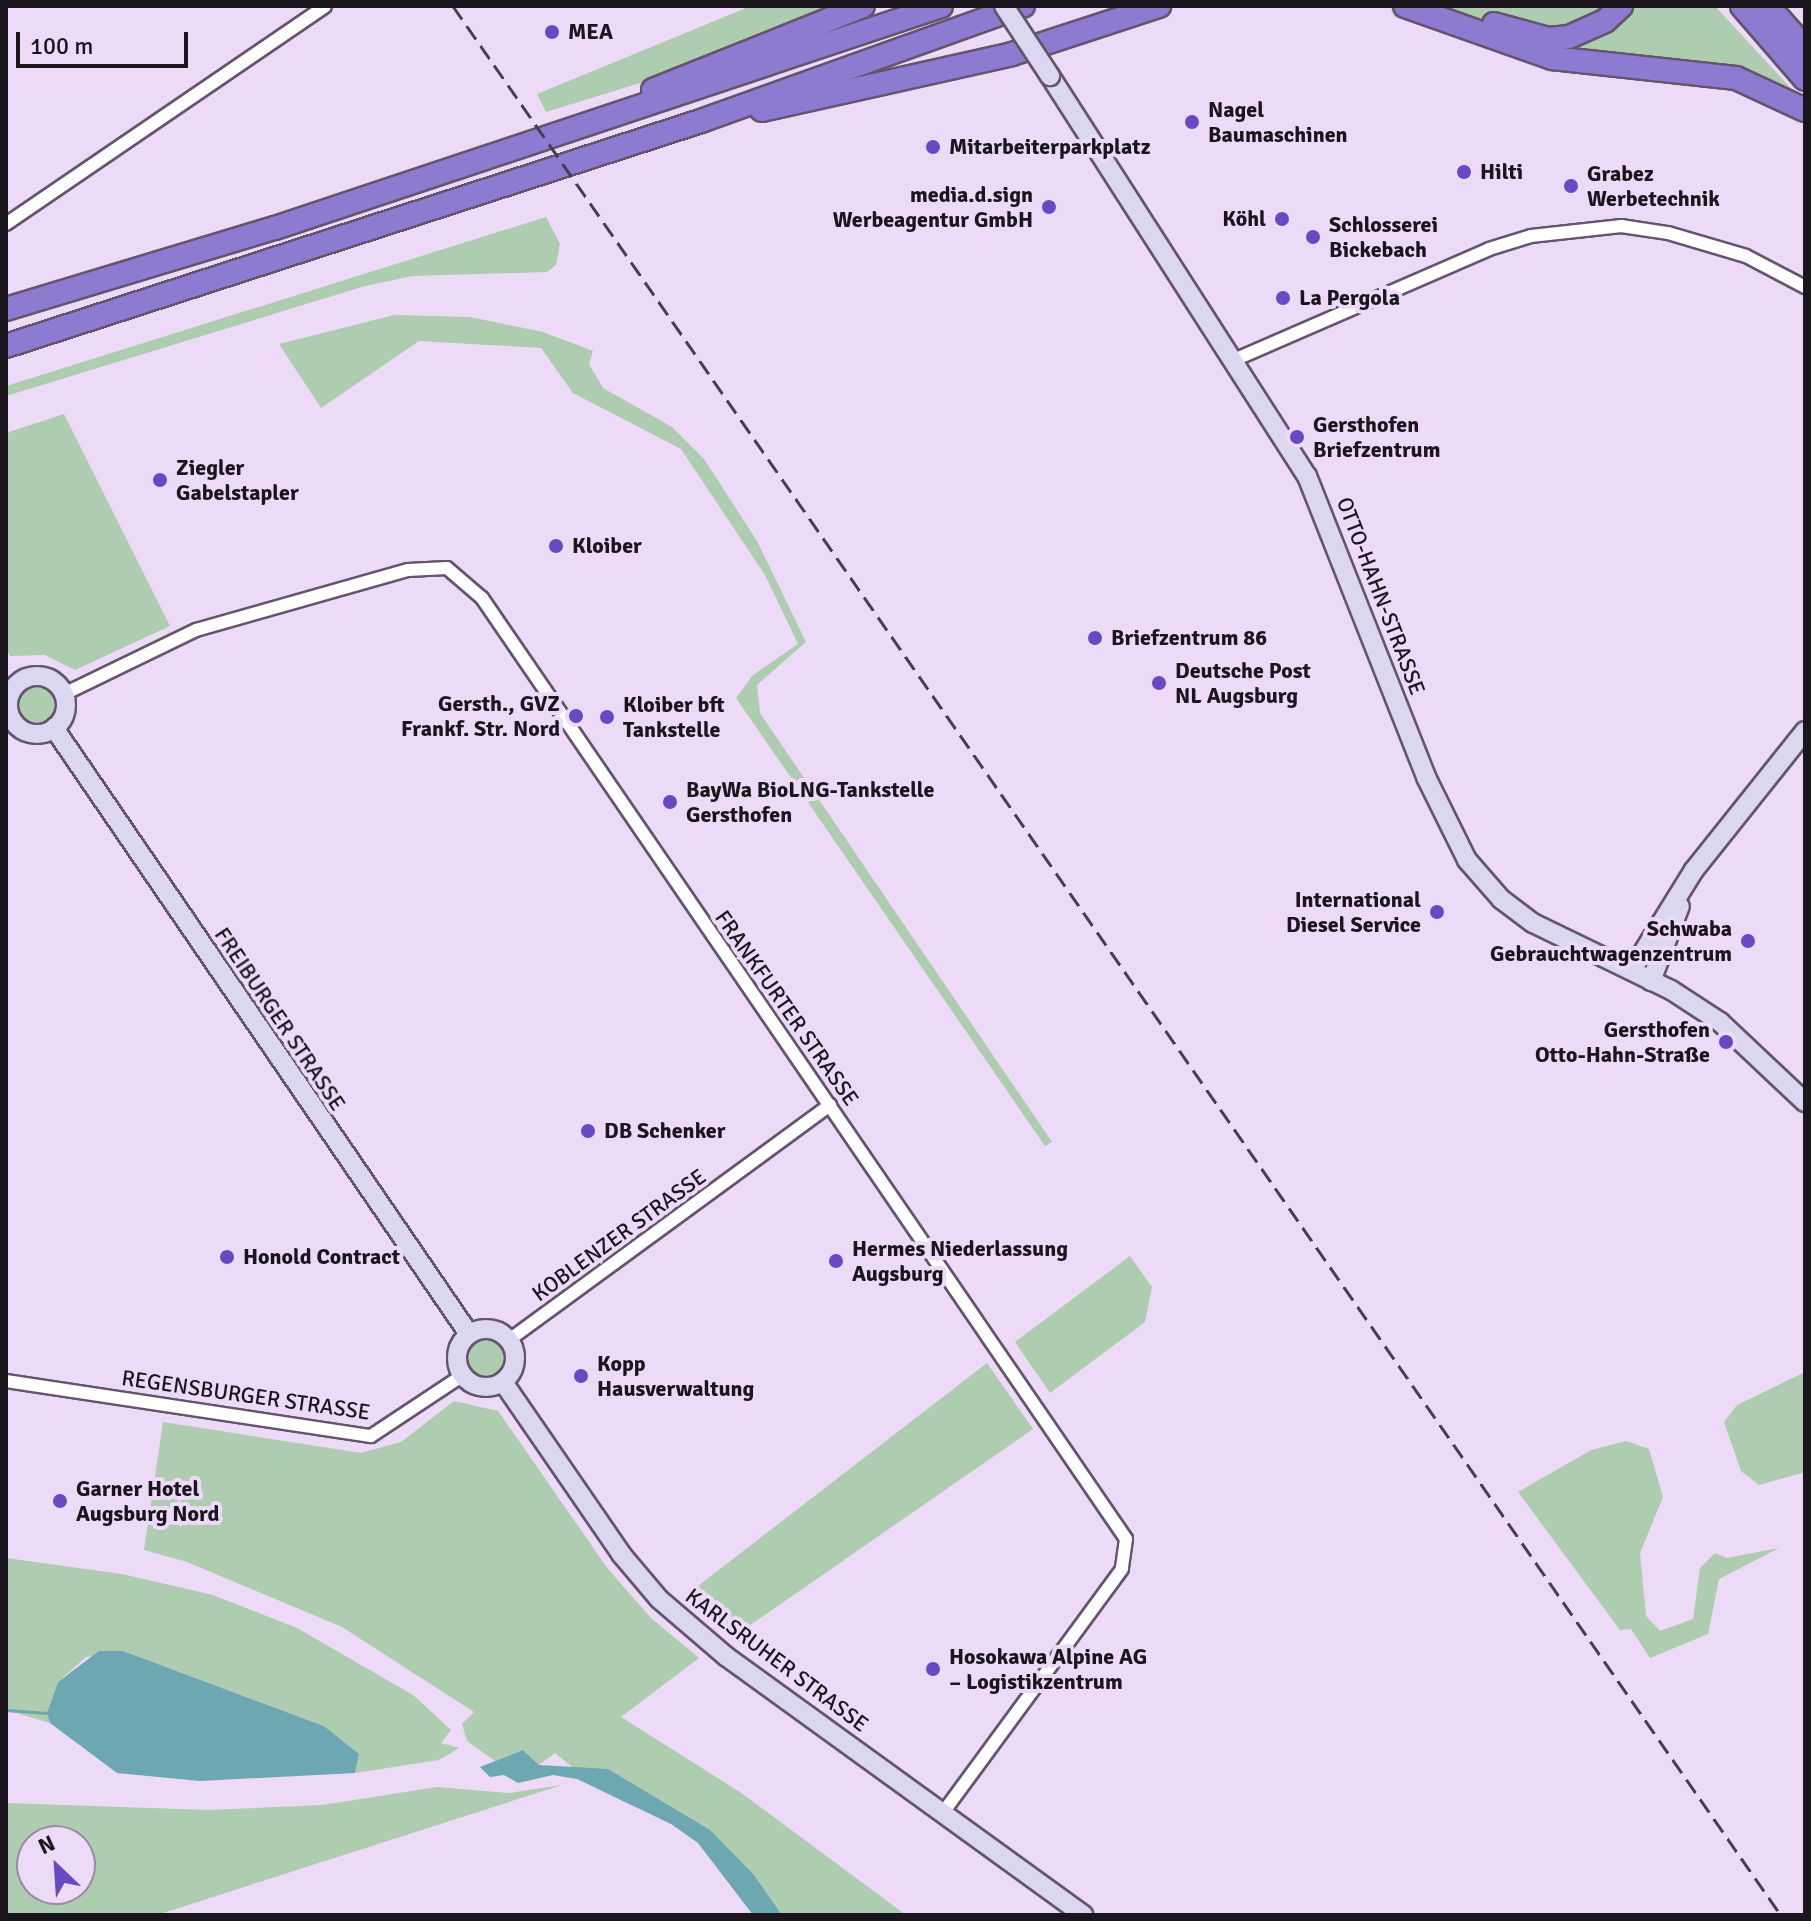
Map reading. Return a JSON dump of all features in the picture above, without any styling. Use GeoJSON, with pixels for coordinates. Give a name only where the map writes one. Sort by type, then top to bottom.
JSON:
{"type":"FeatureCollection","features":[{"type":"Feature","properties":{"kind":"highway"},"geometry":{"type":"LineString","coordinates":[[587,125],[655,89],[863,6]]}},
{"type":"Feature","properties":{"kind":"highway"},"geometry":{"type":"LineString","coordinates":[[6,309],[587,125],[941,6]]}},
{"type":"Feature","properties":{"kind":"highway"},"geometry":{"type":"LineString","coordinates":[[6,346],[701,121],[1023,6]]}},
{"type":"Feature","properties":{"kind":"highway"},"geometry":{"type":"LineString","coordinates":[[701,121],[934,74],[1068,38],[1159,6]]}},
{"type":"Feature","properties":{"kind":"highway"},"geometry":{"type":"LineString","coordinates":[[1405,6],[1552,58],[1736,78],[1805,110]]}},
{"type":"Feature","properties":{"kind":"highway"},"geometry":{"type":"LineString","coordinates":[[1446,6],[1549,39],[1589,31],[1621,6]]}},
{"type":"Feature","properties":{"kind":"highway"},"geometry":{"type":"LineString","coordinates":[[1742,6],[1805,79]]}},
{"type":"Feature","properties":{"kind":"highway"},"geometry":{"type":"LineString","coordinates":[[1768,6],[1805,48]]}},
{"type":"Feature","properties":{"kind":"street"},"geometry":{"type":"LineString","coordinates":[[6,224],[325,6]]}},
{"type":"Feature","properties":{"kind":"street","name":"OTTO-HAHN-STRASSE"},"geometry":{"type":"LineString","coordinates":[[1004,6],[1234,360],[1326,515],[1426,777],[1467,860],[1501,899],[1533,923],[1632,970],[1744,1040],[1805,1102]]}},
{"type":"Feature","properties":{"kind":"street"},"geometry":{"type":"LineString","coordinates":[[1234,360],[1489,249],[1531,236],[1621,226],[1668,233],[1746,256],[1805,287]]}},
{"type":"Feature","properties":{"kind":"street","name":"FRANKFURTER STRASSE"},"geometry":{"type":"LineString","coordinates":[[64,694],[215,623],[432,565],[461,575],[482,598],[1126,1539],[1122,1569],[942,1814]]}},
{"type":"Feature","properties":{"kind":"street"},"geometry":{"type":"LineString","coordinates":[[41,677],[64,694],[66,711],[54,728],[32,734],[8,717],[10,696],[22,681],[41,677]]}},
{"type":"Feature","properties":{"kind":"street","name":"FREIBURGER STRASSE"},"geometry":{"type":"LineString","coordinates":[[54,728],[469,1334]]}},
{"type":"Feature","properties":{"kind":"street"},"geometry":{"type":"LineString","coordinates":[[1632,970],[1694,870],[1805,731]]}},
{"type":"Feature","properties":{"kind":"street"},"geometry":{"type":"LineString","coordinates":[[1651,981],[1694,870]]}},
{"type":"Feature","properties":{"kind":"street","name":"KOBLENZER STRASSE"},"geometry":{"type":"LineString","coordinates":[[509,1340],[830,1105]]}},
{"type":"Feature","properties":{"kind":"street"},"geometry":{"type":"LineString","coordinates":[[491,1329],[509,1340],[515,1363],[503,1382],[478,1386],[463,1375],[458,1350],[469,1334],[491,1329]]}},
{"type":"Feature","properties":{"kind":"street","name":"REGENSBURGER STRASSE"},"geometry":{"type":"LineString","coordinates":[[6,1381],[371,1436],[463,1375]]}},
{"type":"Feature","properties":{"kind":"street","name":"KARLSRUHER STRASSE"},"geometry":{"type":"LineString","coordinates":[[503,1382],[621,1554],[659,1599],[727,1657],[1083,1915]]}},
{"type":"Feature","properties":{"kind":"shaded area"},"geometry":{"type":"Polygon","coordinates":[[[751,6],[839,6],[679,71],[546,112],[537,94],[751,6]]]}},
{"type":"Feature","properties":{"kind":"shaded area"},"geometry":{"type":"Polygon","coordinates":[[[1416,6],[1715,6],[1798,96],[1764,78],[1709,63],[1558,53],[1416,6]]]}},
{"type":"Feature","properties":{"kind":"shaded area"},"geometry":{"type":"Polygon","coordinates":[[[546,217],[560,244],[556,265],[547,272],[413,276],[365,286],[6,396],[6,386],[546,217]]]}},
{"type":"Feature","properties":{"kind":"shaded area"},"geometry":{"type":"Polygon","coordinates":[[[394,315],[470,317],[543,332],[593,351],[589,364],[603,388],[672,427],[704,459],[757,541],[806,642],[757,685],[760,713],[1052,1142],[1045,1146],[736,698],[753,675],[798,644],[765,575],[681,449],[573,393],[541,348],[419,341],[321,408],[279,344],[394,315]]]}},
{"type":"Feature","properties":{"kind":"shaded area"},"geometry":{"type":"Polygon","coordinates":[[[64,414],[170,626],[75,670],[45,655],[10,656],[6,648],[6,433],[64,414]]]}},
{"type":"Feature","properties":{"kind":"shaded area"},"geometry":{"type":"Polygon","coordinates":[[[37,684],[51,690],[57,704],[51,718],[37,724],[23,718],[17,704],[23,690],[37,684]]]}},
{"type":"Feature","properties":{"kind":"shaded area"},"geometry":{"type":"Polygon","coordinates":[[[1130,1256],[1152,1287],[1145,1322],[1050,1393],[1015,1342],[1130,1256]]]}},
{"type":"Feature","properties":{"kind":"shaded area"},"geometry":{"type":"Polygon","coordinates":[[[485,1336],[500,1342],[506,1357],[500,1372],[485,1378],[470,1372],[464,1357],[470,1342],[485,1336]]]}},
{"type":"Feature","properties":{"kind":"shaded area"},"geometry":{"type":"Polygon","coordinates":[[[987,1363],[1033,1429],[733,1637],[685,1596],[987,1363]]]}},
{"type":"Feature","properties":{"kind":"shaded area"},"geometry":{"type":"Polygon","coordinates":[[[1805,1372],[1805,1472],[1759,1485],[1741,1471],[1724,1422],[1737,1405],[1805,1372]]]}},
{"type":"Feature","properties":{"kind":"shaded area"},"geometry":{"type":"Polygon","coordinates":[[[454,1401],[498,1411],[608,1569],[651,1618],[699,1658],[621,1717],[740,1792],[906,1915],[782,1915],[754,1875],[608,1770],[576,1770],[555,1753],[539,1765],[523,1750],[495,1761],[467,1741],[462,1724],[474,1712],[342,1627],[187,1562],[144,1550],[163,1422],[361,1453],[401,1442],[454,1401]]]}},
{"type":"Feature","properties":{"kind":"shaded area"},"geometry":{"type":"Polygon","coordinates":[[[1626,1441],[1649,1449],[1663,1497],[1640,1553],[1646,1616],[1660,1631],[1693,1619],[1700,1568],[1715,1553],[1727,1558],[1779,1548],[1719,1579],[1708,1634],[1650,1658],[1631,1629],[1620,1630],[1518,1492],[1591,1450],[1626,1441]]]}},
{"type":"Feature","properties":{"kind":"shaded area"},"geometry":{"type":"Polygon","coordinates":[[[6,1558],[122,1574],[213,1595],[297,1628],[413,1695],[451,1730],[441,1743],[459,1748],[439,1760],[355,1773],[359,1754],[324,1726],[123,1651],[86,1657],[58,1682],[47,1713],[50,1723],[6,1710],[6,1558]]]}},
{"type":"Feature","properties":{"kind":"shaded area"},"geometry":{"type":"Polygon","coordinates":[[[99,1651],[123,1651],[324,1726],[359,1754],[355,1773],[200,1781],[117,1773],[50,1723],[47,1713],[58,1682],[99,1651]]]}},
{"type":"Feature","properties":{"kind":"shaded area"},"geometry":{"type":"Polygon","coordinates":[[[523,1750],[539,1765],[608,1769],[710,1830],[754,1875],[782,1915],[753,1915],[698,1843],[671,1824],[577,1779],[553,1775],[518,1783],[504,1775],[490,1777],[480,1767],[523,1750]]]}},
{"type":"Feature","properties":{"kind":"shaded area"},"geometry":{"type":"Polygon","coordinates":[[[562,1785],[157,1915],[6,1915],[6,1803],[209,1810],[322,1805],[437,1787],[509,1793],[562,1785]]]}},
{"type":"Feature","properties":{"kind":"waterway"},"geometry":{"type":"LineString","coordinates":[[6,1710],[47,1713]]}},
{"type":"Feature","properties":{"kind":"railway"},"geometry":{"type":"LineString","coordinates":[[453,6],[1781,1915]]}},
{"type":"Feature","properties":{"kind":"place","name":"MEA"},"geometry":{"type":"Point","coordinates":[552,32]}},
{"type":"Feature","properties":{"kind":"place","name":"Nagel Baumaschinen"},"geometry":{"type":"Point","coordinates":[1192,122]}},
{"type":"Feature","properties":{"kind":"place","name":"Mitarbeiterparkplatz"},"geometry":{"type":"Point","coordinates":[933,147]}},
{"type":"Feature","properties":{"kind":"place","name":"Hilti"},"geometry":{"type":"Point","coordinates":[1464,172]}},
{"type":"Feature","properties":{"kind":"place","name":"Grabez Werbetechnik"},"geometry":{"type":"Point","coordinates":[1571,186]}},
{"type":"Feature","properties":{"kind":"place","name":"media.d.sign Werbeagentur GmbH"},"geometry":{"type":"Point","coordinates":[1049,207]}},
{"type":"Feature","properties":{"kind":"place","name":"Köhl"},"geometry":{"type":"Point","coordinates":[1282,219]}},
{"type":"Feature","properties":{"kind":"place","name":"Schlosserei Bickebach"},"geometry":{"type":"Point","coordinates":[1313,237]}},
{"type":"Feature","properties":{"kind":"place","name":"La Pergola"},"geometry":{"type":"Point","coordinates":[1283,298]}},
{"type":"Feature","properties":{"kind":"place","name":"Gersthofen Briefzentrum"},"geometry":{"type":"Point","coordinates":[1297,437]}},
{"type":"Feature","properties":{"kind":"place","name":"Ziegler Gabelstapler"},"geometry":{"type":"Point","coordinates":[160,480]}},
{"type":"Feature","properties":{"kind":"place","name":"Kloiber"},"geometry":{"type":"Point","coordinates":[556,546]}},
{"type":"Feature","properties":{"kind":"place","name":"Briefzentrum 86"},"geometry":{"type":"Point","coordinates":[1095,638]}},
{"type":"Feature","properties":{"kind":"place","name":"Deutsche Post NL Augsburg"},"geometry":{"type":"Point","coordinates":[1159,683]}},
{"type":"Feature","properties":{"kind":"place","name":"Gersth., GVZ Frankf. Str. Nord"},"geometry":{"type":"Point","coordinates":[576,716]}},
{"type":"Feature","properties":{"kind":"place","name":"Kloiber bft Tankstelle"},"geometry":{"type":"Point","coordinates":[607,717]}},
{"type":"Feature","properties":{"kind":"place","name":"BayWa BioLNG-Tankstelle Gersthofen"},"geometry":{"type":"Point","coordinates":[670,802]}},
{"type":"Feature","properties":{"kind":"place","name":"International Diesel Service"},"geometry":{"type":"Point","coordinates":[1437,912]}},
{"type":"Feature","properties":{"kind":"place","name":"Schwaba Gebrauchtwagenzentrum"},"geometry":{"type":"Point","coordinates":[1748,941]}},
{"type":"Feature","properties":{"kind":"place","name":"Gersthofen Otto-Hahn-Straße"},"geometry":{"type":"Point","coordinates":[1726,1042]}},
{"type":"Feature","properties":{"kind":"place","name":"DB Schenker"},"geometry":{"type":"Point","coordinates":[588,1131]}},
{"type":"Feature","properties":{"kind":"place","name":"Honold Contract"},"geometry":{"type":"Point","coordinates":[227,1257]}},
{"type":"Feature","properties":{"kind":"place","name":"Hermes Niederlassung Augsburg"},"geometry":{"type":"Point","coordinates":[836,1261]}},
{"type":"Feature","properties":{"kind":"place","name":"Kopp Hausverwaltung"},"geometry":{"type":"Point","coordinates":[581,1376]}},
{"type":"Feature","properties":{"kind":"place","name":"Garner Hotel Augsburg Nord"},"geometry":{"type":"Point","coordinates":[60,1501]}},
{"type":"Feature","properties":{"kind":"place","name":"Hosokawa Alpine AG – Logistikzentrum"},"geometry":{"type":"Point","coordinates":[933,1669]}}]}
